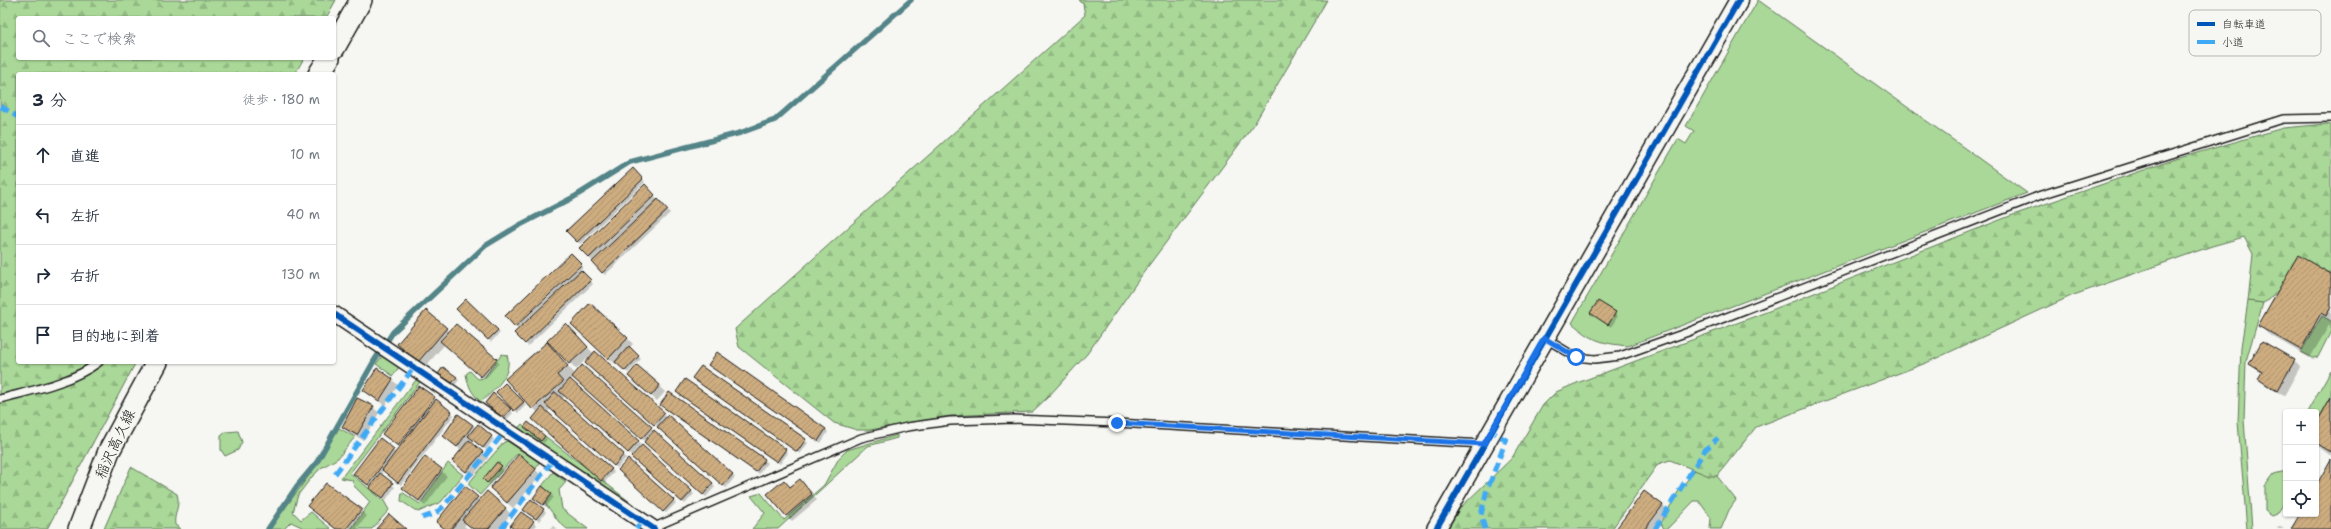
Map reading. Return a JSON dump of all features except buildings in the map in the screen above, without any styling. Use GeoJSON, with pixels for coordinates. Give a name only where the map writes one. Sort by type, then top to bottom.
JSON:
{"type":"FeatureCollection","features":[{"type":"Feature","properties":{"kind":"main road"},"geometry":{"type":"LineString","coordinates":[[336,44],[361,0]]}},
{"type":"Feature","properties":{"kind":"main road"},"geometry":{"type":"LineString","coordinates":[[320,72],[327,60]]}},
{"type":"Feature","properties":{"kind":"main road","name":"稲沢高久線"},"geometry":{"type":"LineString","coordinates":[[79,529],[109,451],[155,364]]}},
{"type":"Feature","properties":{"kind":"street"},"geometry":{"type":"LineString","coordinates":[[1436,529],[1544,338],[1739,0]]}},
{"type":"Feature","properties":{"kind":"street"},"geometry":{"type":"LineString","coordinates":[[336,315],[653,528]]}},
{"type":"Feature","properties":{"kind":"lane"},"geometry":{"type":"LineString","coordinates":[[1544,338],[1576,357],[1594,359],[1620,356],[1688,332],[2041,195],[2283,119],[2331,118]]}},
{"type":"Feature","properties":{"kind":"lane"},"geometry":{"type":"LineString","coordinates":[[0,399],[60,382],[89,369],[96,364]]}},
{"type":"Feature","properties":{"kind":"lane"},"geometry":{"type":"LineString","coordinates":[[653,528],[861,438],[907,427],[950,421],[1014,419],[1117,423],[1484,444]]}},
{"type":"Feature","properties":{"kind":"green space"},"geometry":{"type":"Polygon","coordinates":[[[0,0],[336,0],[327,16],[16,16],[16,60],[303,60],[296,72],[16,72],[16,364],[135,364],[47,529],[0,529],[0,0]]]}},
{"type":"Feature","properties":{"kind":"green space"},"geometry":{"type":"Polygon","coordinates":[[[1079,0],[1327,0],[1253,126],[1146,269],[1087,354],[1048,397],[1032,412],[950,416],[870,430],[857,430],[834,423],[739,347],[735,329],[1085,15],[1083,4],[1079,0]]]}},
{"type":"Feature","properties":{"kind":"green space"},"geometry":{"type":"Polygon","coordinates":[[[1758,0],[2027,193],[1628,346],[1610,344],[1597,340],[1586,334],[1572,323],[1678,139],[1686,144],[1694,131],[1686,126],[1758,0]]]}},
{"type":"Feature","properties":{"kind":"green space"},"geometry":{"type":"Polygon","coordinates":[[[2327,124],[2331,125],[2331,273],[2309,265],[2298,269],[2269,300],[2263,303],[2248,301],[2253,254],[2244,237],[2212,246],[2071,296],[1926,363],[1756,427],[1717,476],[1709,476],[1670,460],[1658,464],[1612,529],[1448,529],[1460,508],[1512,458],[1543,405],[1556,392],[1769,311],[2010,216],[2176,159],[2283,128],[2327,124]]]}},
{"type":"Feature","properties":{"kind":"green space"},"geometry":{"type":"Polygon","coordinates":[[[2248,301],[2263,303],[2246,361],[2244,420],[2252,529],[2247,529],[2238,422],[2241,347],[2248,301]]]}},
{"type":"Feature","properties":{"kind":"green space"},"geometry":{"type":"Polygon","coordinates":[[[2322,316],[2331,321],[2331,331],[2318,357],[2313,358],[2301,352],[2322,316]]]}},
{"type":"Feature","properties":{"kind":"green space"},"geometry":{"type":"Polygon","coordinates":[[[502,354],[507,355],[508,362],[505,375],[497,387],[481,402],[471,390],[466,374],[470,371],[478,379],[484,378],[502,354]]]}},
{"type":"Feature","properties":{"kind":"green space"},"geometry":{"type":"Polygon","coordinates":[[[383,355],[399,367],[393,376],[376,364],[383,355]]]}},
{"type":"Feature","properties":{"kind":"green space"},"geometry":{"type":"Polygon","coordinates":[[[2331,370],[2331,397],[2319,419],[2319,409],[2309,409],[2331,370]]]}},
{"type":"Feature","properties":{"kind":"green space"},"geometry":{"type":"Polygon","coordinates":[[[416,380],[420,382],[350,473],[384,501],[389,510],[372,529],[351,529],[370,502],[354,486],[352,480],[341,478],[416,380]]]}},
{"type":"Feature","properties":{"kind":"green space"},"geometry":{"type":"Polygon","coordinates":[[[522,424],[540,441],[545,436],[652,519],[516,430],[522,424]]]}},
{"type":"Feature","properties":{"kind":"green space"},"geometry":{"type":"Polygon","coordinates":[[[339,428],[355,437],[338,458],[321,468],[311,478],[298,495],[293,512],[301,520],[311,512],[331,529],[306,529],[291,522],[284,529],[270,529],[318,463],[339,428]]]}},
{"type":"Feature","properties":{"kind":"green space"},"geometry":{"type":"Polygon","coordinates":[[[238,431],[242,442],[238,450],[225,456],[221,450],[221,436],[226,432],[238,431]]]}},
{"type":"Feature","properties":{"kind":"green space"},"geometry":{"type":"Polygon","coordinates":[[[897,435],[897,438],[868,446],[778,529],[752,529],[765,513],[751,496],[761,493],[784,520],[824,485],[839,458],[847,450],[897,435]]]}},
{"type":"Feature","properties":{"kind":"green space"},"geometry":{"type":"Polygon","coordinates":[[[511,440],[539,462],[536,469],[520,454],[516,455],[480,495],[468,484],[504,442],[511,440]]]}},
{"type":"Feature","properties":{"kind":"green space"},"geometry":{"type":"Polygon","coordinates":[[[448,463],[463,475],[441,502],[418,512],[401,501],[402,492],[420,504],[448,463]]]}},
{"type":"Feature","properties":{"kind":"green space"},"geometry":{"type":"Polygon","coordinates":[[[131,467],[177,494],[178,502],[175,525],[181,529],[104,529],[131,467]]]}},
{"type":"Feature","properties":{"kind":"green space"},"geometry":{"type":"Polygon","coordinates":[[[1695,470],[1717,476],[1736,500],[1729,510],[1721,529],[1710,529],[1711,518],[1699,501],[1694,501],[1668,528],[1664,529],[1661,523],[1678,492],[1695,470]]]}},
{"type":"Feature","properties":{"kind":"green space"},"geometry":{"type":"Polygon","coordinates":[[[553,472],[566,482],[559,490],[562,509],[588,529],[567,529],[559,522],[545,503],[552,494],[542,486],[553,472]]]}},
{"type":"Feature","properties":{"kind":"green space"},"geometry":{"type":"Polygon","coordinates":[[[2283,472],[2283,505],[2277,514],[2272,516],[2265,511],[2265,486],[2274,474],[2283,472]]]}},
{"type":"Feature","properties":{"kind":"waterway"},"geometry":{"type":"LineString","coordinates":[[268,529],[297,486],[317,462],[374,361],[393,332],[485,246],[518,226],[574,197],[630,162],[740,133],[775,120],[911,0]]}},
{"type":"Feature","properties":{"kind":"marked path"},"geometry":{"type":"LineString","coordinates":[[0,106],[16,116]]}},
{"type":"Feature","properties":{"kind":"marked path"},"geometry":{"type":"LineString","coordinates":[[335,474],[414,367]]}},
{"type":"Feature","properties":{"kind":"marked path"},"geometry":{"type":"LineString","coordinates":[[422,518],[436,513],[444,506],[507,429]]}},
{"type":"Feature","properties":{"kind":"marked path"},"geometry":{"type":"LineString","coordinates":[[1485,529],[1481,515],[1486,493],[1506,440],[1491,431]]}},
{"type":"Feature","properties":{"kind":"marked path"},"geometry":{"type":"LineString","coordinates":[[1655,529],[1705,450],[1718,438]]}},
{"type":"Feature","properties":{"kind":"marked path"},"geometry":{"type":"LineString","coordinates":[[501,529],[553,460]]}},
{"type":"Feature","properties":{"kind":"marked path"},"geometry":{"type":"LineString","coordinates":[[636,529],[642,521]]}},
{"type":"Feature","properties":{"kind":"cycle path"},"geometry":{"type":"LineString","coordinates":[[1436,529],[1739,0]]}},
{"type":"Feature","properties":{"kind":"cycle path"},"geometry":{"type":"LineString","coordinates":[[336,315],[654,529]]}},
{"type":"Feature","properties":{"kind":"route"},"geometry":{"type":"LineString","coordinates":[[1117,423],[1484,444],[1544,338],[1576,357]]}}]}
